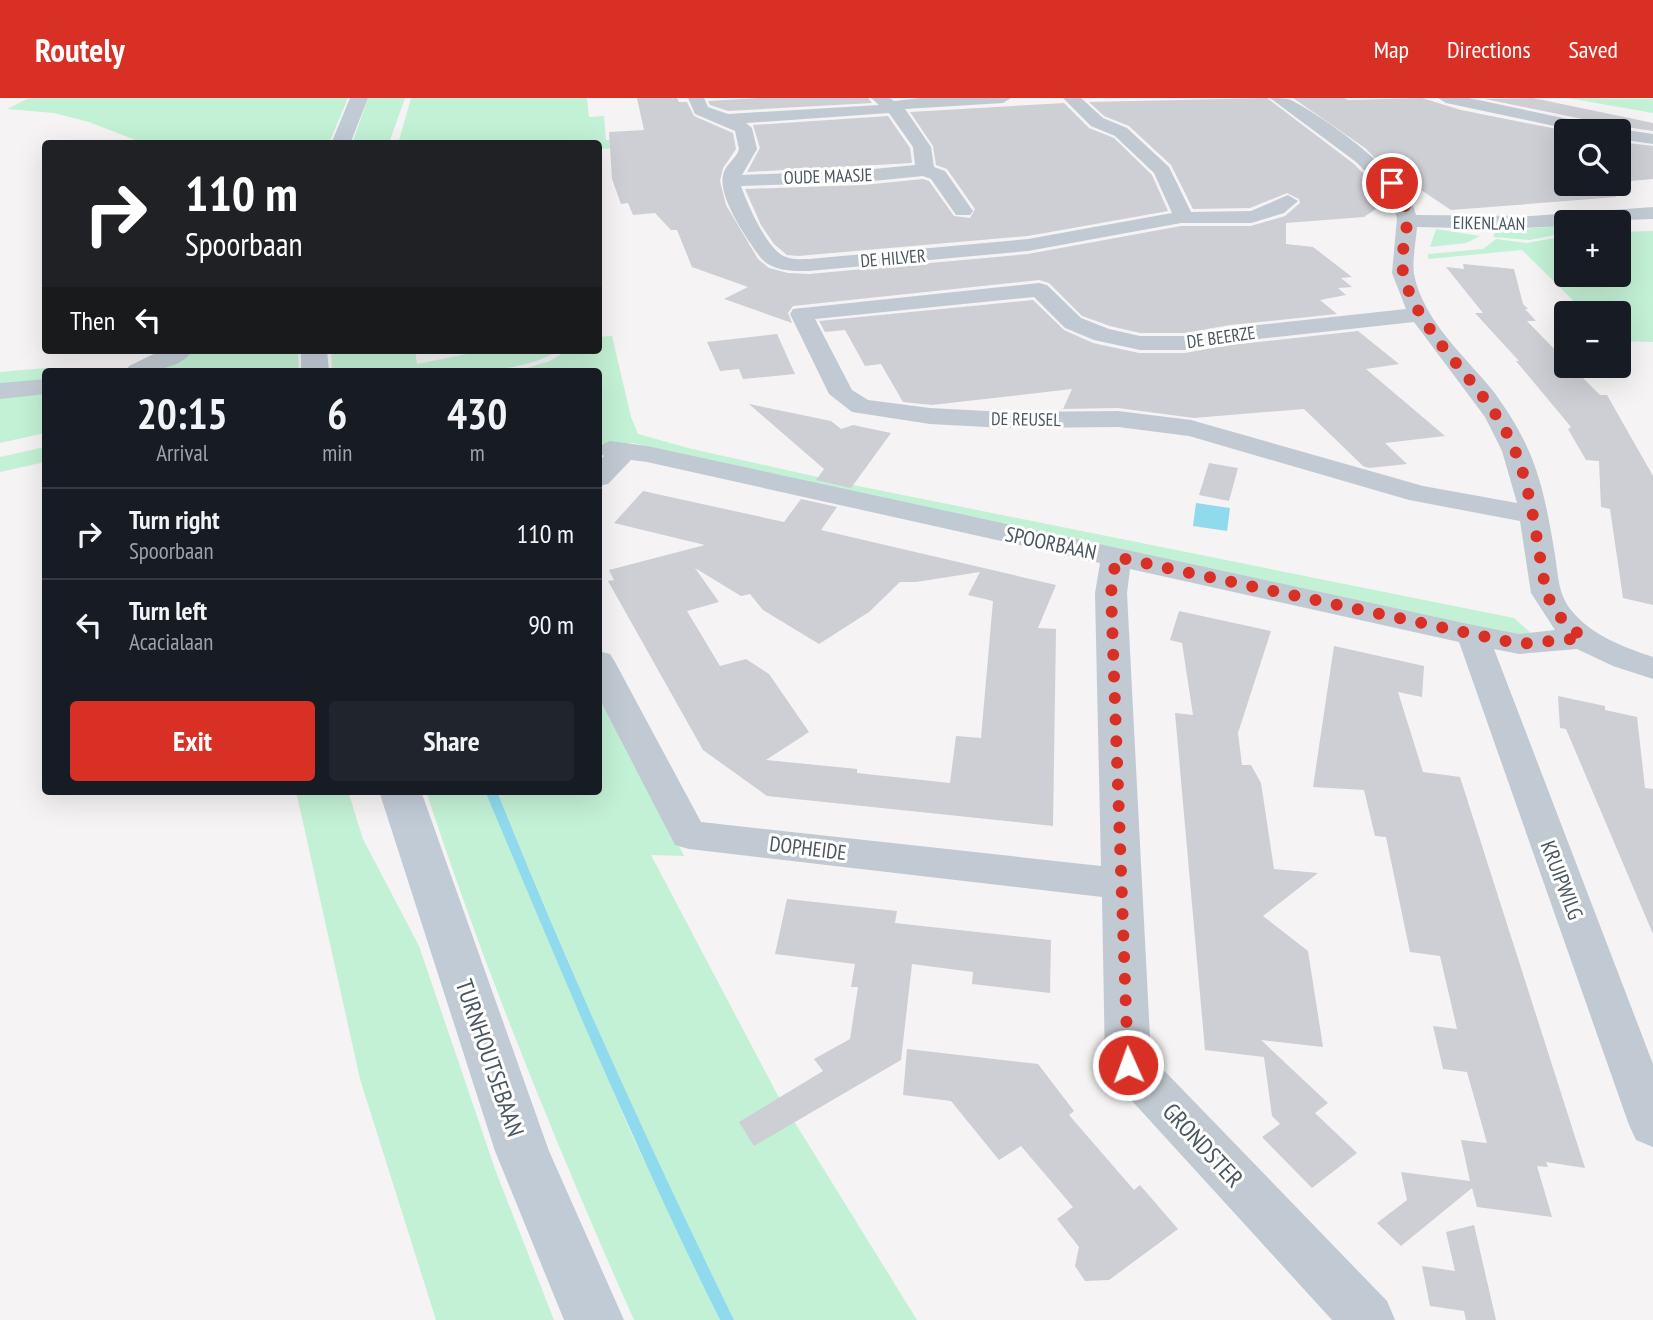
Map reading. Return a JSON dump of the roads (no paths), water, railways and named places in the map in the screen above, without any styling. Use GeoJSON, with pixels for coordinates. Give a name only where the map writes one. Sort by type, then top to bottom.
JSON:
{"type":"FeatureCollection","features":[{"type":"Feature","properties":{"kind":"main road"},"geometry":{"type":"LineString","coordinates":[[342,140],[359,98]]}},
{"type":"Feature","properties":{"kind":"main road","name":"TURNHOUTSEBAAN"},"geometry":{"type":"LineString","coordinates":[[401,795],[522,1150],[594,1320]]}},
{"type":"Feature","properties":{"kind":"street"},"geometry":{"type":"LineString","coordinates":[[696,98],[701,110],[743,128],[750,150],[734,169],[731,181]]}},
{"type":"Feature","properties":{"kind":"street"},"geometry":{"type":"LineString","coordinates":[[886,102],[902,104],[1003,98]]}},
{"type":"Feature","properties":{"kind":"street"},"geometry":{"type":"LineString","coordinates":[[1071,98],[1097,122],[1121,131],[1162,171],[1181,217]]}},
{"type":"Feature","properties":{"kind":"street"},"geometry":{"type":"LineString","coordinates":[[1278,98],[1392,183],[1405,203],[1409,220],[1402,265],[1405,281],[1419,314],[1482,394],[1510,437],[1525,477],[1545,586],[1551,604],[1583,638],[1617,655],[1653,668]]}},
{"type":"Feature","properties":{"kind":"street"},"geometry":{"type":"LineString","coordinates":[[1446,98],[1554,121]]}},
{"type":"Feature","properties":{"kind":"street"},"geometry":{"type":"LineString","coordinates":[[726,119],[880,110],[886,102]]}},
{"type":"Feature","properties":{"kind":"street"},"geometry":{"type":"LineString","coordinates":[[886,102],[922,147],[925,170],[938,175],[962,211]]}},
{"type":"Feature","properties":{"kind":"street"},"geometry":{"type":"LineString","coordinates":[[1631,136],[1653,139]]}},
{"type":"Feature","properties":{"kind":"street","name":"OUDE MAASJE"},"geometry":{"type":"LineString","coordinates":[[731,181],[863,176],[925,170]]}},
{"type":"Feature","properties":{"kind":"street","name":"DE HILVER"},"geometry":{"type":"LineString","coordinates":[[731,181],[732,189],[769,255],[781,263],[809,265],[1023,272],[1181,217],[1256,215],[1282,207],[1288,201]]}},
{"type":"Feature","properties":{"kind":"street","name":"EIKENLAAN"},"geometry":{"type":"LineString","coordinates":[[1409,220],[1530,225],[1653,213]]}},
{"type":"Feature","properties":{"kind":"street","name":"DE BEERZE"},"geometry":{"type":"LineString","coordinates":[[1023,272],[1073,323],[1102,335],[1140,343],[1185,343],[1230,335],[1419,314]]}},
{"type":"Feature","properties":{"kind":"street","name":"DE REUSEL"},"geometry":{"type":"LineString","coordinates":[[1023,272],[801,314],[842,394],[861,407],[930,416],[1005,420],[1118,419],[1191,428],[1419,494],[1533,515]]}},
{"type":"Feature","properties":{"kind":"street"},"geometry":{"type":"LineString","coordinates":[[144,368],[173,354]]}},
{"type":"Feature","properties":{"kind":"street"},"geometry":{"type":"LineString","coordinates":[[0,391],[42,386]]}},
{"type":"Feature","properties":{"kind":"street","name":"SPOORBAAN"},"geometry":{"type":"LineString","coordinates":[[602,472],[617,450],[1519,644],[1583,638]]}},
{"type":"Feature","properties":{"kind":"street","name":"GRONDSTER"},"geometry":{"type":"LineString","coordinates":[[1116,557],[1111,593],[1128,1065],[1368,1320]]}},
{"type":"Feature","properties":{"kind":"street","name":"KRUIPWILG"},"geometry":{"type":"LineString","coordinates":[[1473,635],[1484,672],[1653,1125]]}},
{"type":"Feature","properties":{"kind":"street","name":"DOPHEIDE"},"geometry":{"type":"LineString","coordinates":[[602,670],[689,835],[1121,884]]}},
{"type":"Feature","properties":{"kind":"water"},"geometry":{"type":"Polygon","coordinates":[[[1196,503],[1230,508],[1227,531],[1193,526],[1196,503]]]}},
{"type":"Feature","properties":{"kind":"water"},"geometry":{"type":"Polygon","coordinates":[[[487,795],[499,795],[611,1058],[734,1320],[720,1320],[598,1057],[487,795]]]}}]}
